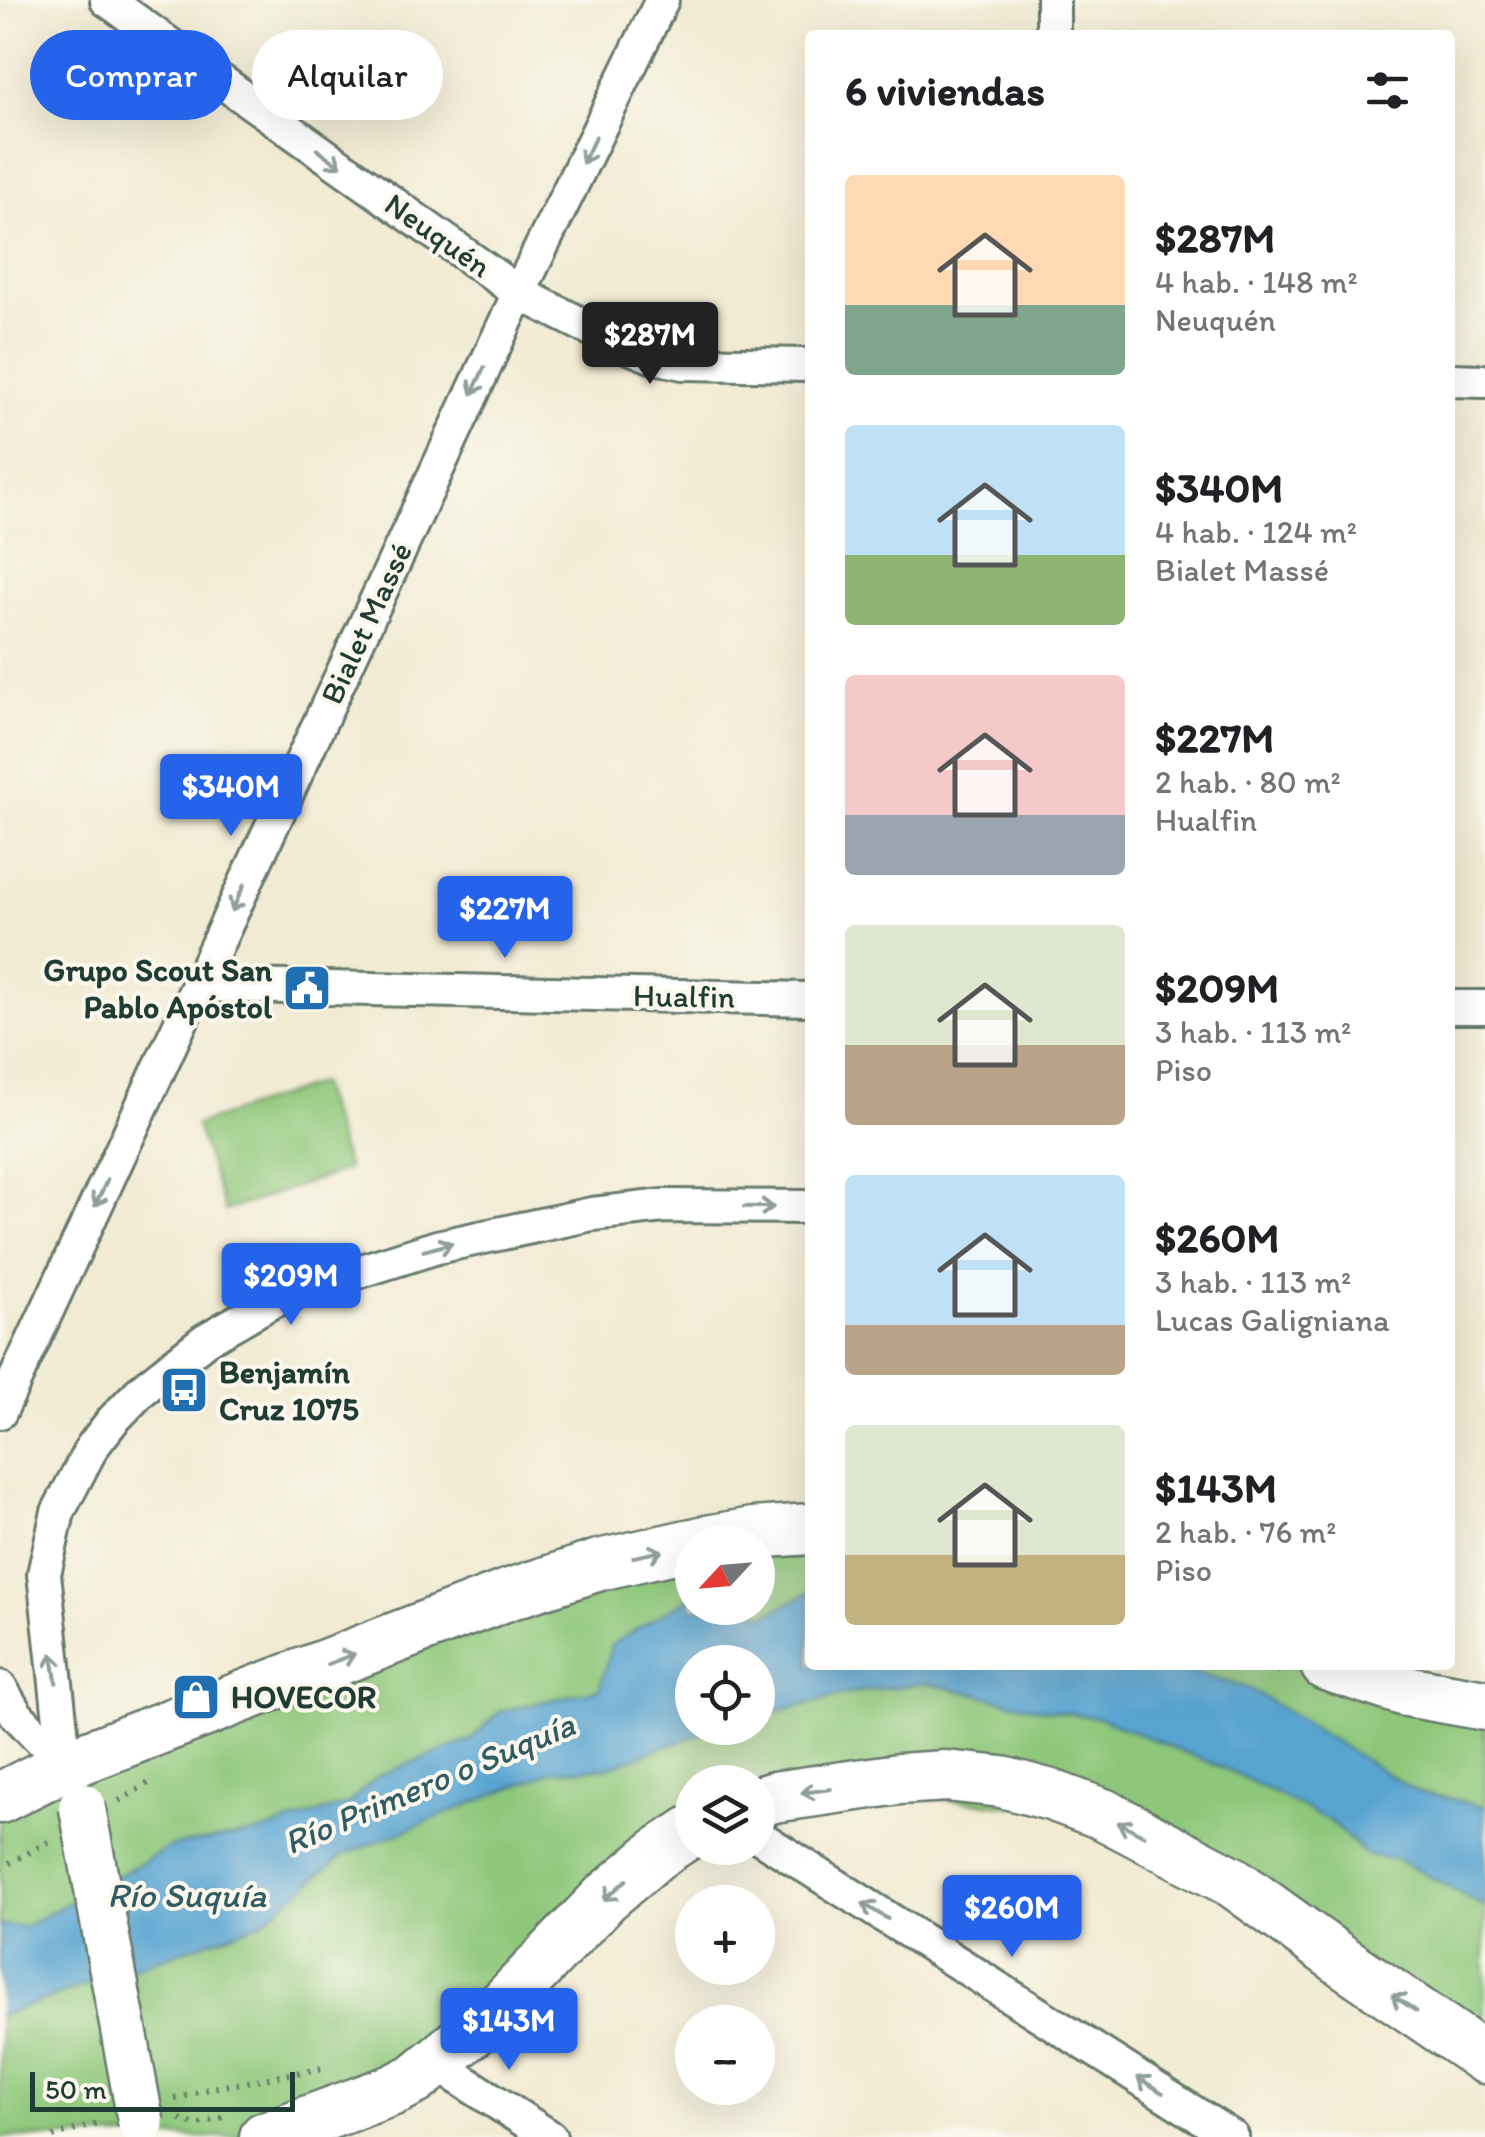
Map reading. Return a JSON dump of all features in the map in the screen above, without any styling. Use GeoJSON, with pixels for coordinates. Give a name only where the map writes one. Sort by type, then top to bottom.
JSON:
{"type":"FeatureCollection","features":[{"type":"Feature","properties":{"kind":"main road"},"geometry":{"type":"LineString","coordinates":[[775,1532],[805,1529]]}},
{"type":"Feature","properties":{"kind":"main road"},"geometry":{"type":"LineString","coordinates":[[0,1798],[73,1786],[507,1594],[598,1565],[675,1548]]}},
{"type":"Feature","properties":{"kind":"main road"},"geometry":{"type":"LineString","coordinates":[[1341,1670],[1406,1691],[1485,1705]]}},
{"type":"Feature","properties":{"kind":"main road"},"geometry":{"type":"LineString","coordinates":[[775,1797],[946,1776],[1002,1782],[1104,1814],[1233,1882],[1485,2058]]}},
{"type":"Feature","properties":{"kind":"main road"},"geometry":{"type":"LineString","coordinates":[[265,2137],[415,2078],[493,2015],[605,1898],[675,1842]]}},
{"type":"Feature","properties":{"kind":"street","name":"Neuquén"},"geometry":{"type":"LineString","coordinates":[[107,0],[519,292],[652,356],[682,363],[805,365]]}},
{"type":"Feature","properties":{"kind":"street","name":"Bialet Massé"},"geometry":{"type":"LineString","coordinates":[[0,1412],[519,292],[662,0]]}},
{"type":"Feature","properties":{"kind":"street"},"geometry":{"type":"LineString","coordinates":[[1053,0],[1053,30]]}},
{"type":"Feature","properties":{"kind":"street"},"geometry":{"type":"LineString","coordinates":[[1455,380],[1485,381]]}},
{"type":"Feature","properties":{"kind":"street","name":"Hualfin"},"geometry":{"type":"LineString","coordinates":[[198,985],[805,999]]}},
{"type":"Feature","properties":{"kind":"street"},"geometry":{"type":"LineString","coordinates":[[1455,1008],[1485,1007]]}},
{"type":"Feature","properties":{"kind":"street"},"geometry":{"type":"LineString","coordinates":[[135,2116],[73,1786],[44,1574],[58,1512],[92,1447],[142,1390],[205,1340],[270,1302],[320,1284],[437,1246],[592,1214],[664,1206],[805,1207]]}},
{"type":"Feature","properties":{"kind":"street"},"geometry":{"type":"LineString","coordinates":[[0,1687],[16,1714],[73,1786]]}},
{"type":"Feature","properties":{"kind":"street"},"geometry":{"type":"LineString","coordinates":[[775,1847],[1232,2137]]}},
{"type":"Feature","properties":{"kind":"street"},"geometry":{"type":"LineString","coordinates":[[434,2062],[550,2137]]}},
{"type":"Feature","properties":{"kind":"path"},"geometry":{"type":"LineString","coordinates":[[53,2137],[135,2116],[212,2088],[325,2068]]}},
{"type":"Feature","properties":{"kind":"green space"},"geometry":{"type":"Polygon","coordinates":[[[319,1083],[348,1169],[225,1211],[196,1125],[319,1083]]]}},
{"type":"Feature","properties":{"kind":"green space"},"geometry":{"type":"Polygon","coordinates":[[[805,1530],[805,1595],[775,1610],[775,1538],[805,1530]]]}},
{"type":"Feature","properties":{"kind":"green space"},"geometry":{"type":"Polygon","coordinates":[[[675,1550],[675,1606],[612,1645],[600,1689],[500,1711],[470,1741],[379,1775],[348,1804],[257,1833],[172,1846],[24,1927],[0,1925],[0,1798],[675,1550]]]}},
{"type":"Feature","properties":{"kind":"green space"},"geometry":{"type":"Polygon","coordinates":[[[1177,1670],[1346,1670],[1485,1705],[1485,1807],[1415,1791],[1339,1745],[1177,1670]]]}},
{"type":"Feature","properties":{"kind":"green space"},"geometry":{"type":"Polygon","coordinates":[[[927,1683],[1100,1718],[1228,1770],[1330,1821],[1368,1856],[1397,1859],[1485,1907],[1485,2058],[1103,1814],[775,1784],[775,1765],[675,1765],[675,1847],[493,2015],[265,2137],[0,2137],[0,2016],[260,1923],[343,1855],[553,1771],[609,1767],[675,1743],[775,1745],[775,1712],[856,1692],[927,1683]]]}},
{"type":"Feature","properties":{"kind":"water","name":"Río Suquía"},"geometry":{"type":"Polygon","coordinates":[[[805,1595],[805,1670],[1184,1670],[1248,1688],[1415,1791],[1485,1807],[1485,1907],[1397,1859],[1368,1856],[1330,1821],[1228,1770],[1100,1718],[927,1683],[856,1692],[775,1712],[775,1645],[675,1645],[675,1743],[609,1767],[553,1771],[343,1855],[260,1923],[0,2016],[0,1925],[24,1927],[172,1846],[257,1833],[348,1804],[379,1775],[470,1741],[500,1712],[600,1689],[611,1645],[675,1606],[675,1625],[775,1625],[775,1610],[805,1595]]]}},
{"type":"Feature","properties":{"kind":"place","name":"Grupo Scout San Pablo Apóstol"},"geometry":{"type":"Point","coordinates":[307,988]}},
{"type":"Feature","properties":{"kind":"place","name":"Benjamín Cruz 1075"},"geometry":{"type":"Point","coordinates":[184,1390]}},
{"type":"Feature","properties":{"kind":"place","name":"HOVECOR"},"geometry":{"type":"Point","coordinates":[196,1697]}},
{"type":"Feature","properties":{"kind":"water label","name":"Río Primero o Suquía"},"geometry":{"type":"Point","coordinates":[429,1783]}}]}
